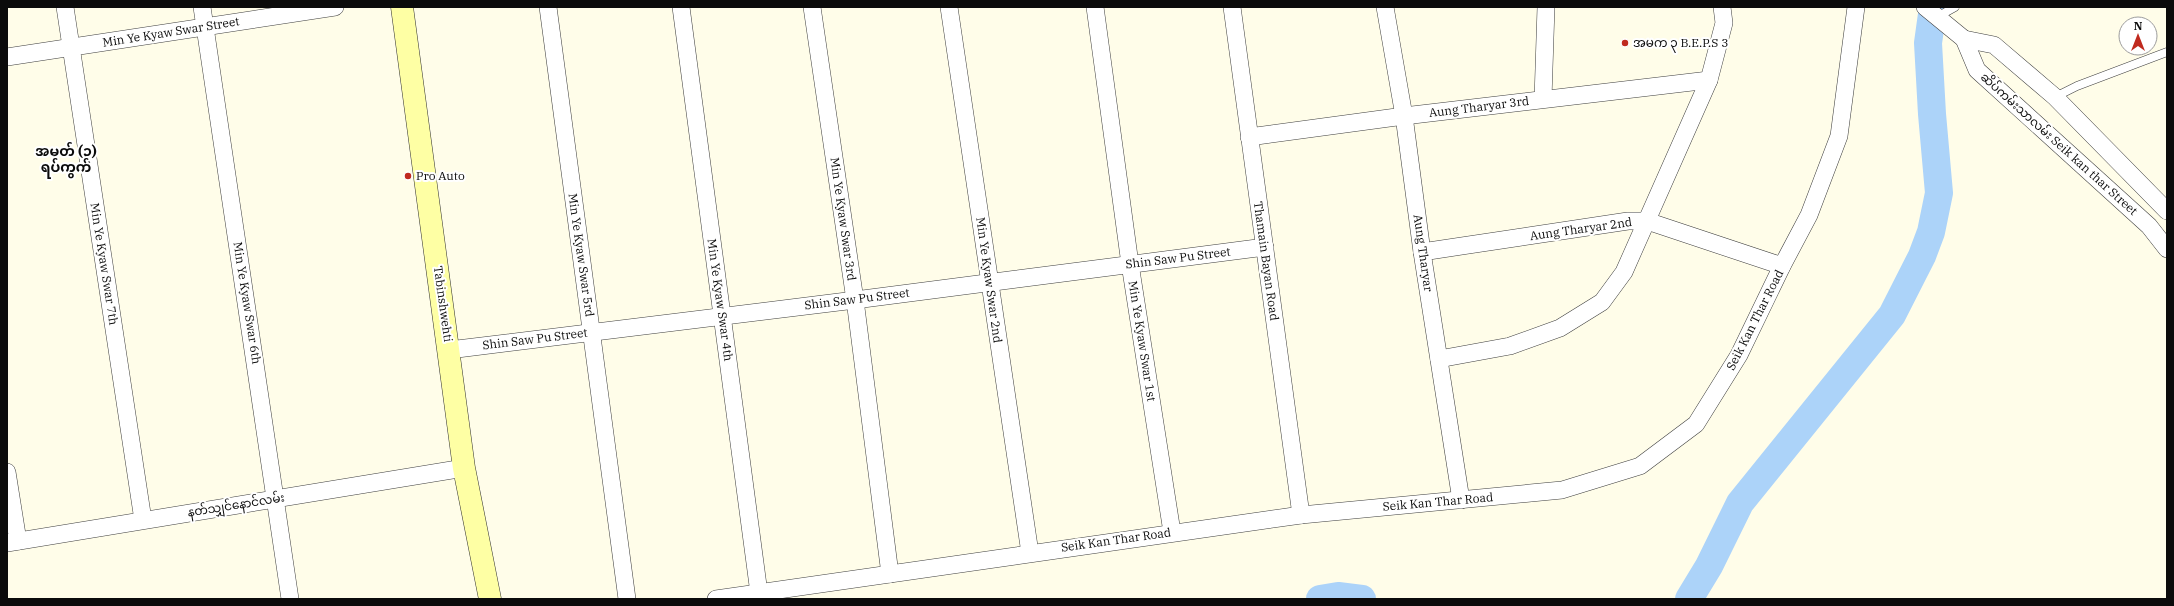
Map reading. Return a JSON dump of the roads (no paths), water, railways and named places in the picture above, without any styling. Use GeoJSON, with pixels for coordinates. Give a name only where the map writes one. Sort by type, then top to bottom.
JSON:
{"type":"FeatureCollection","features":[{"type":"Feature","properties":{"kind":"main road","name":"Tabinshwehti"},"geometry":{"type":"LineString","coordinates":[[402,7],[464,468],[490,599]]}},
{"type":"Feature","properties":{"kind":"street","name":"Min Ye Kyaw Swar 7th"},"geometry":{"type":"LineString","coordinates":[[65,7],[143,520]]}},
{"type":"Feature","properties":{"kind":"street","name":"Min Ye Kyaw Swar 6th"},"geometry":{"type":"LineString","coordinates":[[202,7],[290,599]]}},
{"type":"Feature","properties":{"kind":"street","name":"Min Ye Kyaw Swar Street"},"geometry":{"type":"LineString","coordinates":[[7,57],[335,7]]}},
{"type":"Feature","properties":{"kind":"street","name":"Min Ye Kyaw Swar 5rd"},"geometry":{"type":"LineString","coordinates":[[548,7],[627,599]]}},
{"type":"Feature","properties":{"kind":"street","name":"Min Ye Kyaw Swar 4th"},"geometry":{"type":"LineString","coordinates":[[681,7],[759,593]]}},
{"type":"Feature","properties":{"kind":"street","name":"Min Ye Kyaw Swar 3rd"},"geometry":{"type":"LineString","coordinates":[[812,7],[855,300],[890,574]]}},
{"type":"Feature","properties":{"kind":"street","name":"Min Ye Kyaw Swar 2nd"},"geometry":{"type":"LineString","coordinates":[[949,7],[1030,553]]}},
{"type":"Feature","properties":{"kind":"street","name":"Min Ye Kyaw Swar 1st"},"geometry":{"type":"LineString","coordinates":[[1095,7],[1130,264],[1172,532]]}},
{"type":"Feature","properties":{"kind":"street","name":"Thamain Bayan Road"},"geometry":{"type":"LineString","coordinates":[[1232,7],[1301,515]]}},
{"type":"Feature","properties":{"kind":"street","name":"Aung Tharyar"},"geometry":{"type":"LineString","coordinates":[[1385,7],[1404,116],[1422,252],[1461,500]]}},
{"type":"Feature","properties":{"kind":"street"},"geometry":{"type":"LineString","coordinates":[[1543,99],[1546,7]]}},
{"type":"Feature","properties":{"kind":"street"},"geometry":{"type":"LineString","coordinates":[[1439,359],[1510,346],[1560,328],[1602,302],[1624,272],[1709,80],[1724,23],[1722,7]]}},
{"type":"Feature","properties":{"kind":"street","name":"Seik Kan Thar Road"},"geometry":{"type":"LineString","coordinates":[[716,599],[1172,532],[1301,515],[1562,490],[1640,466],[1696,424],[1739,355],[1782,266],[1809,215],[1839,136],[1856,7]]}},
{"type":"Feature","properties":{"kind":"street"},"geometry":{"type":"LineString","coordinates":[[1931,12],[1964,39]]}},
{"type":"Feature","properties":{"kind":"street","name":"ဆိပ်ကမ်းသာလမ်း Seik kan thar Street"},"geometry":{"type":"LineString","coordinates":[[1964,39],[1994,45],[2055,97],[2167,211]]}},
{"type":"Feature","properties":{"kind":"street","name":"ဆိပ်ကမ်းသာလမ်း Seik kan thar Street"},"geometry":{"type":"LineString","coordinates":[[1964,39],[1976,70],[2149,226],[2167,249]]}},
{"type":"Feature","properties":{"kind":"street","name":"Aung Tharyar 3rd"},"geometry":{"type":"LineString","coordinates":[[1249,137],[1404,116],[1709,80]]}},
{"type":"Feature","properties":{"kind":"street","name":"Aung Tharyar 2nd"},"geometry":{"type":"LineString","coordinates":[[1422,252],[1628,222],[1647,222],[1782,266]]}},
{"type":"Feature","properties":{"kind":"street","name":"Shin Saw Pu Street"},"geometry":{"type":"LineString","coordinates":[[449,350],[722,315],[855,300],[1264,247]]}},
{"type":"Feature","properties":{"kind":"street","name":"နတ်သျှင်နောင်လမ်း"},"geometry":{"type":"LineString","coordinates":[[13,542],[464,468]]}},
{"type":"Feature","properties":{"kind":"street"},"geometry":{"type":"LineString","coordinates":[[7,472],[13,542]]}},
{"type":"Feature","properties":{"kind":"lane"},"geometry":{"type":"LineString","coordinates":[[1931,12],[1955,7]]}},
{"type":"Feature","properties":{"kind":"lane"},"geometry":{"type":"LineString","coordinates":[[2055,97],[2077,86],[2167,52]]}},
{"type":"Feature","properties":{"kind":"waterway"},"geometry":{"type":"LineString","coordinates":[[1689,599],[1709,566],[1740,503],[1892,315],[1922,256],[1931,232],[1939,193],[1932,114],[1928,43],[1933,7]]}},
{"type":"Feature","properties":{"kind":"waterway"},"geometry":{"type":"LineString","coordinates":[[1320,599],[1338,596],[1362,599]]}},
{"type":"Feature","properties":{"kind":"place","name":"အမက ၃ B.E.P.S 3"},"geometry":{"type":"Point","coordinates":[1625,43]}},
{"type":"Feature","properties":{"kind":"place","name":"Pro Auto"},"geometry":{"type":"Point","coordinates":[408,176]}},
{"type":"Feature","properties":{"kind":"district","name":"အမှတ် (၃) ရပ်ကွက်"},"geometry":{"type":"Point","coordinates":[66,160]}}]}
